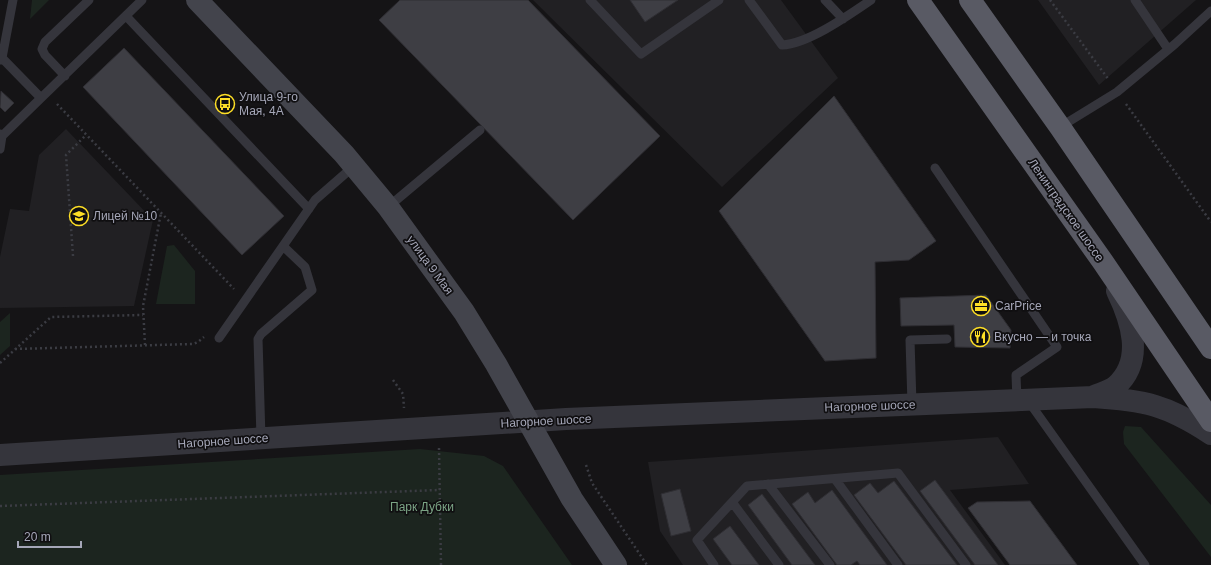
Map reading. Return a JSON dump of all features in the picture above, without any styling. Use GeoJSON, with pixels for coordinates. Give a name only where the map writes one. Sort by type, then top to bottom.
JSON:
{"type":"FeatureCollection","features":[{"type":"Feature","properties":{"kind":"highway","name":"Ленинградское шоссе"},"geometry":{"type":"LineString","coordinates":[[918,0],[1103,262],[1211,421]]}},
{"type":"Feature","properties":{"kind":"highway"},"geometry":{"type":"LineString","coordinates":[[970,0],[1060,126],[1211,348]]}},
{"type":"Feature","properties":{"kind":"main road","name":"улица 9 Мая"},"geometry":{"type":"LineString","coordinates":[[197,0],[354,166],[388,207],[464,312],[529,421],[572,499],[616,565]]}},
{"type":"Feature","properties":{"kind":"street"},"geometry":{"type":"LineString","coordinates":[[1092,397],[1115,387],[1125,376],[1132,360],[1134,341],[1125,309],[1103,262]]}},
{"type":"Feature","properties":{"kind":"street","name":"Нагорное шоссе"},"geometry":{"type":"LineString","coordinates":[[0,455],[529,421],[1092,397],[1128,399],[1157,405],[1186,417],[1211,434]]}},
{"type":"Feature","properties":{"kind":"lane"},"geometry":{"type":"LineString","coordinates":[[13,0],[1,59],[44,95]]}},
{"type":"Feature","properties":{"kind":"lane"},"geometry":{"type":"LineString","coordinates":[[65,76],[45,55],[42,49],[45,42],[89,0]]}},
{"type":"Feature","properties":{"kind":"lane"},"geometry":{"type":"LineString","coordinates":[[0,149],[1,135],[65,76],[142,0]]}},
{"type":"Feature","properties":{"kind":"lane"},"geometry":{"type":"LineString","coordinates":[[590,0],[641,54],[719,0]]}},
{"type":"Feature","properties":{"kind":"lane"},"geometry":{"type":"LineString","coordinates":[[749,0],[782,45],[793,44],[843,19],[871,0]]}},
{"type":"Feature","properties":{"kind":"lane"},"geometry":{"type":"LineString","coordinates":[[825,0],[843,19]]}},
{"type":"Feature","properties":{"kind":"lane"},"geometry":{"type":"LineString","coordinates":[[1135,0],[1168,49]]}},
{"type":"Feature","properties":{"kind":"lane"},"geometry":{"type":"LineString","coordinates":[[1060,126],[1117,92],[1211,11]]}},
{"type":"Feature","properties":{"kind":"lane"},"geometry":{"type":"LineString","coordinates":[[126,16],[309,209]]}},
{"type":"Feature","properties":{"kind":"lane"},"geometry":{"type":"LineString","coordinates":[[388,207],[480,130]]}},
{"type":"Feature","properties":{"kind":"lane"},"geometry":{"type":"LineString","coordinates":[[219,338],[315,200],[354,166]]}},
{"type":"Feature","properties":{"kind":"lane"},"geometry":{"type":"LineString","coordinates":[[934,168],[1057,347],[1016,375],[1022,400],[1145,565]]}},
{"type":"Feature","properties":{"kind":"lane"},"geometry":{"type":"LineString","coordinates":[[261,438],[258,339],[261,334],[312,290],[305,268],[283,246]]}},
{"type":"Feature","properties":{"kind":"lane"},"geometry":{"type":"LineString","coordinates":[[912,404],[910,340],[947,339]]}},
{"type":"Feature","properties":{"kind":"lane"},"geometry":{"type":"LineString","coordinates":[[714,565],[697,540],[747,486],[898,473],[966,565]]}},
{"type":"Feature","properties":{"kind":"lane"},"geometry":{"type":"LineString","coordinates":[[835,479],[898,565]]}},
{"type":"Feature","properties":{"kind":"lane"},"geometry":{"type":"LineString","coordinates":[[768,484],[830,565]]}},
{"type":"Feature","properties":{"kind":"lane"},"geometry":{"type":"LineString","coordinates":[[732,502],[779,565]]}},
{"type":"Feature","properties":{"kind":"path"},"geometry":{"type":"LineString","coordinates":[[1050,0],[1211,222]]}},
{"type":"Feature","properties":{"kind":"path"},"geometry":{"type":"LineString","coordinates":[[44,95],[86,135],[234,290],[230,296]]}},
{"type":"Feature","properties":{"kind":"path"},"geometry":{"type":"LineString","coordinates":[[73,256],[66,155],[86,135]]}},
{"type":"Feature","properties":{"kind":"path"},"geometry":{"type":"LineString","coordinates":[[145,345],[143,306],[161,213]]}},
{"type":"Feature","properties":{"kind":"path"},"geometry":{"type":"LineString","coordinates":[[0,363],[51,317],[143,315]]}},
{"type":"Feature","properties":{"kind":"path"},"geometry":{"type":"LineString","coordinates":[[15,350],[193,344],[202,339],[206,333]]}},
{"type":"Feature","properties":{"kind":"path"},"geometry":{"type":"LineString","coordinates":[[393,380],[403,394],[404,408]]}},
{"type":"Feature","properties":{"kind":"path"},"geometry":{"type":"LineString","coordinates":[[439,446],[442,565]]}},
{"type":"Feature","properties":{"kind":"path"},"geometry":{"type":"LineString","coordinates":[[586,465],[592,483],[647,565]]}},
{"type":"Feature","properties":{"kind":"path"},"geometry":{"type":"LineString","coordinates":[[0,506],[440,490]]}},
{"type":"Feature","properties":{"kind":"shaded area"},"geometry":{"type":"Polygon","coordinates":[[[533,0],[781,0],[838,78],[722,187],[533,0]]]}},
{"type":"Feature","properties":{"kind":"shaded area"},"geometry":{"type":"Polygon","coordinates":[[[1038,0],[1196,0],[1099,85],[1038,0]]]}},
{"type":"Feature","properties":{"kind":"shaded area","name":"Лицей №10"},"geometry":{"type":"Polygon","coordinates":[[[66,129],[153,220],[134,306],[0,308],[0,257],[10,209],[29,211],[39,155],[66,129]]]}},
{"type":"Feature","properties":{"kind":"shaded area"},"geometry":{"type":"Polygon","coordinates":[[[998,437],[1029,484],[950,490],[1005,565],[683,565],[660,531],[648,462],[998,437]]]}},
{"type":"Feature","properties":{"kind":"green space"},"geometry":{"type":"Polygon","coordinates":[[[32,0],[49,0],[30,19],[32,0]]]}},
{"type":"Feature","properties":{"kind":"green space"},"geometry":{"type":"Polygon","coordinates":[[[174,245],[195,271],[195,304],[156,304],[167,246],[174,245]]]}},
{"type":"Feature","properties":{"kind":"green space"},"geometry":{"type":"Polygon","coordinates":[[[10,313],[10,346],[0,355],[0,322],[10,313]]]}},
{"type":"Feature","properties":{"kind":"green space"},"geometry":{"type":"Polygon","coordinates":[[[1125,426],[1141,427],[1211,505],[1211,557],[1124,444],[1123,432],[1125,426]]]}},
{"type":"Feature","properties":{"kind":"green space","name":"Парк Дубки"},"geometry":{"type":"Polygon","coordinates":[[[420,449],[484,456],[503,466],[572,565],[0,565],[0,475],[420,449]]]}},
{"type":"Feature","properties":{"kind":"building"},"geometry":{"type":"Polygon","coordinates":[[[400,0],[528,0],[660,136],[573,220],[379,20],[400,0]]]}},
{"type":"Feature","properties":{"kind":"building"},"geometry":{"type":"Polygon","coordinates":[[[630,0],[678,0],[645,22],[630,0]]]}},
{"type":"Feature","properties":{"kind":"building"},"geometry":{"type":"Polygon","coordinates":[[[124,48],[284,216],[242,255],[83,87],[124,48]]]}},
{"type":"Feature","properties":{"kind":"building"},"geometry":{"type":"Polygon","coordinates":[[[1,91],[14,103],[5,112],[0,107],[1,91]]]}},
{"type":"Feature","properties":{"kind":"building"},"geometry":{"type":"Polygon","coordinates":[[[834,96],[936,241],[909,260],[875,262],[876,358],[825,361],[719,211],[834,96]]]}},
{"type":"Feature","properties":{"kind":"building"},"geometry":{"type":"Polygon","coordinates":[[[986,295],[1011,330],[1010,348],[955,347],[954,325],[901,326],[900,298],[986,295]]]}},
{"type":"Feature","properties":{"kind":"building"},"geometry":{"type":"Polygon","coordinates":[[[935,480],[998,565],[975,565],[920,491],[935,480]]]}},
{"type":"Feature","properties":{"kind":"building"},"geometry":{"type":"Polygon","coordinates":[[[894,481],[957,565],[906,565],[854,495],[870,483],[878,493],[894,481]]]}},
{"type":"Feature","properties":{"kind":"building"},"geometry":{"type":"Polygon","coordinates":[[[680,489],[691,531],[671,536],[661,494],[680,489]]]}},
{"type":"Feature","properties":{"kind":"building"},"geometry":{"type":"Polygon","coordinates":[[[832,490],[887,565],[860,565],[857,561],[851,565],[837,565],[792,504],[808,492],[815,503],[832,490]]]}},
{"type":"Feature","properties":{"kind":"building"},"geometry":{"type":"Polygon","coordinates":[[[762,494],[815,565],[792,565],[748,505],[762,494]]]}},
{"type":"Feature","properties":{"kind":"building"},"geometry":{"type":"Polygon","coordinates":[[[1030,501],[1077,565],[1010,565],[968,508],[977,502],[1030,501]]]}},
{"type":"Feature","properties":{"kind":"building"},"geometry":{"type":"Polygon","coordinates":[[[730,526],[759,565],[732,565],[713,539],[730,526]]]}},
{"type":"Feature","properties":{"kind":"place","name":"Улица 9-го Мая, 4А"},"geometry":{"type":"Point","coordinates":[225,104]}},
{"type":"Feature","properties":{"kind":"place","name":"Лицей №10"},"geometry":{"type":"Point","coordinates":[79,216]}},
{"type":"Feature","properties":{"kind":"place","name":"CarPrice"},"geometry":{"type":"Point","coordinates":[981,306]}},
{"type":"Feature","properties":{"kind":"place","name":"Вкусно — и точка"},"geometry":{"type":"Point","coordinates":[980,337]}}]}
